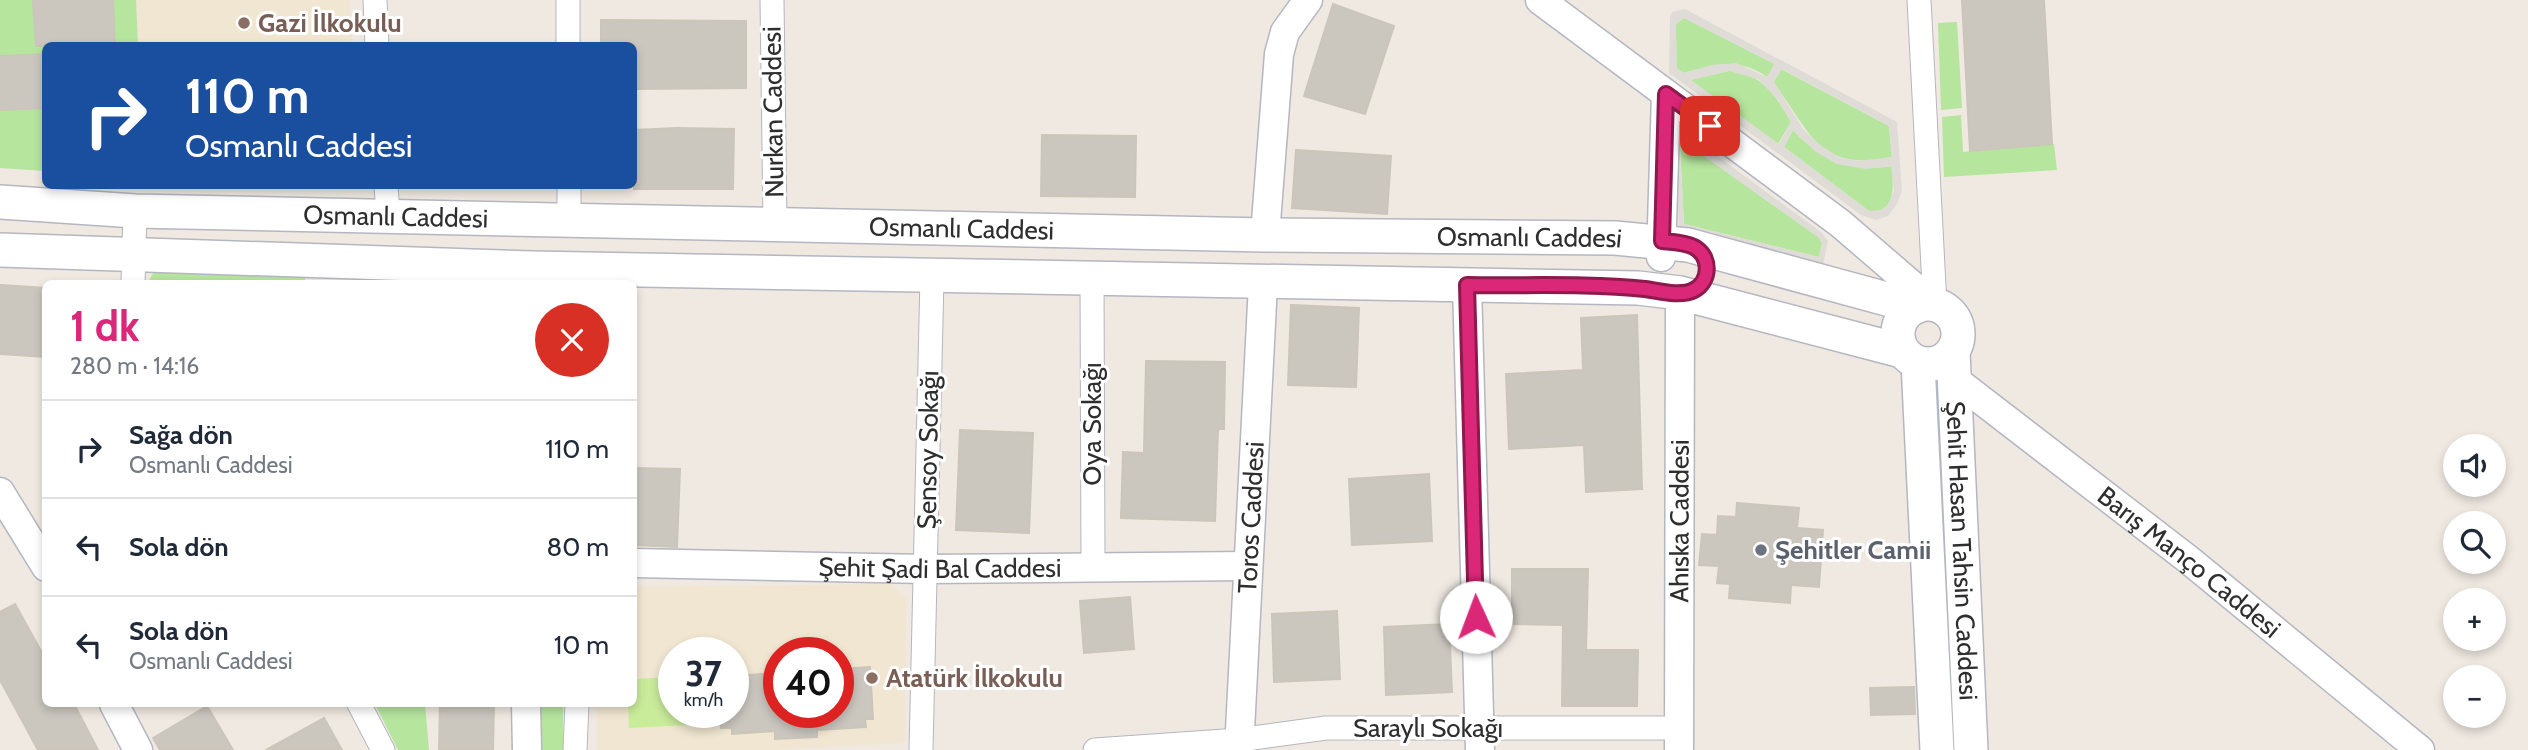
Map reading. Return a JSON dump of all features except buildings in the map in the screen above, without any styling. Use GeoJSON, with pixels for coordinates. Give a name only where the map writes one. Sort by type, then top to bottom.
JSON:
{"type":"FeatureCollection","features":[{"type":"Feature","properties":{"kind":"main road","name":"Osmanlı Caddesi"},"geometry":{"type":"LineString","coordinates":[[0,202],[135,211],[387,200],[569,219],[1265,235],[1582,237],[1670,247],[1926,306]]}},
{"type":"Feature","properties":{"kind":"main road"},"geometry":{"type":"LineString","coordinates":[[1670,247],[1702,253],[1707,268],[1706,276],[1696,289],[1680,293]]}},
{"type":"Feature","properties":{"kind":"main road","name":"Osmanlı Caddesi"},"geometry":{"type":"LineString","coordinates":[[0,250],[133,269],[532,276],[932,277],[1263,284],[1609,287],[1680,293],[1910,357]]}},
{"type":"Feature","properties":{"kind":"main road"},"geometry":{"type":"LineString","coordinates":[[1926,306],[1944,309],[1956,323],[1958,333],[1954,365],[1910,357],[1898,331],[1907,312],[1926,306]]}},
{"type":"Feature","properties":{"kind":"main road","name":"Şehit Hasan Tahsin Caddesi"},"geometry":{"type":"LineString","coordinates":[[1910,357],[1937,750]]}},
{"type":"Feature","properties":{"kind":"main road","name":"Şehit Hasan Tahsin Caddesi"},"geometry":{"type":"LineString","coordinates":[[1954,365],[1971,750]]}},
{"type":"Feature","properties":{"kind":"street"},"geometry":{"type":"LineString","coordinates":[[374,0],[377,42]]}},
{"type":"Feature","properties":{"kind":"street"},"geometry":{"type":"LineString","coordinates":[[568,0],[568,42]]}},
{"type":"Feature","properties":{"kind":"street","name":"Nurkan Caddesi"},"geometry":{"type":"LineString","coordinates":[[772,0],[775,223]]}},
{"type":"Feature","properties":{"kind":"street"},"geometry":{"type":"LineString","coordinates":[[1265,235],[1279,54],[1285,32],[1308,0]]}},
{"type":"Feature","properties":{"kind":"street"},"geometry":{"type":"LineString","coordinates":[[1540,0],[1841,224],[1926,306]]}},
{"type":"Feature","properties":{"kind":"street"},"geometry":{"type":"LineString","coordinates":[[1919,0],[1926,306]]}},
{"type":"Feature","properties":{"kind":"street"},"geometry":{"type":"LineString","coordinates":[[1666,94],[1670,247]]}},
{"type":"Feature","properties":{"kind":"street"},"geometry":{"type":"LineString","coordinates":[[569,189],[569,219]]}},
{"type":"Feature","properties":{"kind":"street"},"geometry":{"type":"LineString","coordinates":[[133,269],[135,211]]}},
{"type":"Feature","properties":{"kind":"street","name":"Şensoy Sokağı"},"geometry":{"type":"LineString","coordinates":[[921,750],[932,277]]}},
{"type":"Feature","properties":{"kind":"street","name":"Oya Sokağı"},"geometry":{"type":"LineString","coordinates":[[1092,280],[1093,567]]}},
{"type":"Feature","properties":{"kind":"street","name":"Toros Caddesi"},"geometry":{"type":"LineString","coordinates":[[1239,745],[1263,284]]}},
{"type":"Feature","properties":{"kind":"street"},"geometry":{"type":"LineString","coordinates":[[1467,285],[1480,739]]}},
{"type":"Feature","properties":{"kind":"street","name":"Ahıska Caddesi"},"geometry":{"type":"LineString","coordinates":[[1679,739],[1680,293]]}},
{"type":"Feature","properties":{"kind":"street","name":"Barış Manço Caddesi"},"geometry":{"type":"LineString","coordinates":[[1954,365],[2420,750]]}},
{"type":"Feature","properties":{"kind":"street"},"geometry":{"type":"LineString","coordinates":[[0,492],[42,560]]}},
{"type":"Feature","properties":{"kind":"street","name":"Şehit Şadi Bal Caddesi"},"geometry":{"type":"LineString","coordinates":[[637,563],[926,569],[1248,566]]}},
{"type":"Feature","properties":{"kind":"street"},"geometry":{"type":"LineString","coordinates":[[116,707],[138,750]]}},
{"type":"Feature","properties":{"kind":"street"},"geometry":{"type":"LineString","coordinates":[[361,707],[383,750]]}},
{"type":"Feature","properties":{"kind":"street"},"geometry":{"type":"LineString","coordinates":[[526,707],[527,750]]}},
{"type":"Feature","properties":{"kind":"street"},"geometry":{"type":"LineString","coordinates":[[575,750],[577,707]]}},
{"type":"Feature","properties":{"kind":"street","name":"Saraylı Sokağı"},"geometry":{"type":"LineString","coordinates":[[1095,750],[1239,745],[1326,728],[1480,739],[1679,739]]}},
{"type":"Feature","properties":{"kind":"shaded area","name":"Gazi İlkokulu"},"geometry":{"type":"Polygon","coordinates":[[[136,0],[350,0],[351,42],[138,42],[136,0]]]}},
{"type":"Feature","properties":{"kind":"shaded area"},"geometry":{"type":"Polygon","coordinates":[[[1685,9],[1897,122],[1902,191],[1888,216],[1876,220],[1861,215],[1669,73],[1672,12],[1685,9]],[[1684,18],[1676,24],[1677,69],[1684,73],[1712,65],[1736,63],[1767,77],[1774,64],[1684,18]],[[1782,69],[1774,82],[1803,129],[1820,145],[1839,157],[1858,161],[1892,157],[1889,126],[1782,69]],[[1729,71],[1691,80],[1779,144],[1791,122],[1778,100],[1758,79],[1729,71]],[[1793,130],[1784,147],[1869,211],[1881,210],[1888,205],[1894,191],[1891,166],[1866,169],[1837,164],[1816,152],[1793,130]]]}},
{"type":"Feature","properties":{"kind":"shaded area"},"geometry":{"type":"Polygon","coordinates":[[[1678,133],[1690,136],[1821,232],[1828,241],[1823,265],[1679,228],[1674,143],[1678,133]],[[1683,141],[1680,146],[1684,224],[1819,257],[1822,243],[1818,237],[1683,141]]]}},
{"type":"Feature","properties":{"kind":"shaded area","name":"Atatürk İlkokulu"},"geometry":{"type":"Polygon","coordinates":[[[891,584],[906,599],[905,743],[774,750],[597,750],[597,707],[637,707],[637,587],[891,584]]]}},
{"type":"Feature","properties":{"kind":"green space"},"geometry":{"type":"Polygon","coordinates":[[[0,0],[136,0],[138,42],[42,42],[42,171],[0,168],[0,0]]]}},
{"type":"Feature","properties":{"kind":"green space"},"geometry":{"type":"Polygon","coordinates":[[[1684,18],[1775,64],[1767,77],[1747,67],[1726,64],[1683,73],[1676,68],[1676,24],[1684,18]]]}},
{"type":"Feature","properties":{"kind":"green space"},"geometry":{"type":"Polygon","coordinates":[[[1957,22],[1962,108],[1941,110],[1938,23],[1957,22]]]}},
{"type":"Feature","properties":{"kind":"green space"},"geometry":{"type":"Polygon","coordinates":[[[1781,69],[1889,126],[1892,158],[1867,161],[1847,159],[1831,153],[1819,144],[1773,82],[1781,69]]]}},
{"type":"Feature","properties":{"kind":"green space"},"geometry":{"type":"Polygon","coordinates":[[[1729,71],[1759,81],[1780,103],[1791,122],[1778,144],[1690,80],[1729,71]]]}},
{"type":"Feature","properties":{"kind":"green space"},"geometry":{"type":"Polygon","coordinates":[[[1961,115],[1963,152],[2054,144],[2057,170],[1944,177],[1942,117],[1961,115]]]}},
{"type":"Feature","properties":{"kind":"green space"},"geometry":{"type":"Polygon","coordinates":[[[1793,130],[1815,150],[1837,162],[1862,167],[1892,166],[1893,189],[1885,208],[1869,211],[1784,147],[1793,130]]]}},
{"type":"Feature","properties":{"kind":"green space"},"geometry":{"type":"Polygon","coordinates":[[[1683,141],[1818,237],[1822,243],[1819,257],[1684,224],[1680,146],[1683,141]]]}},
{"type":"Feature","properties":{"kind":"green space"},"geometry":{"type":"Polygon","coordinates":[[[156,268],[305,269],[305,280],[149,280],[156,268]]]}},
{"type":"Feature","properties":{"kind":"green space"},"geometry":{"type":"Polygon","coordinates":[[[658,678],[658,727],[629,728],[628,707],[637,707],[637,679],[658,678]]]}},
{"type":"Feature","properties":{"kind":"green space"},"geometry":{"type":"Polygon","coordinates":[[[376,707],[425,707],[429,750],[398,750],[376,707]]]}},
{"type":"Feature","properties":{"kind":"green space"},"geometry":{"type":"Polygon","coordinates":[[[541,707],[563,707],[563,750],[540,750],[541,707]]]}},
{"type":"Feature","properties":{"kind":"place","name":"Gazi İlkokulu"},"geometry":{"type":"Point","coordinates":[244,23]}},
{"type":"Feature","properties":{"kind":"place","name":"Şehitler Camii"},"geometry":{"type":"Point","coordinates":[1761,550]}},
{"type":"Feature","properties":{"kind":"place","name":"Atatürk İlkokulu"},"geometry":{"type":"Point","coordinates":[872,678]}},
{"type":"Feature","properties":{"kind":"route"},"geometry":{"type":"LineString","coordinates":[[1476,617],[1467,285],[1638,288],[1680,293],[1696,289],[1706,276],[1706,260],[1702,253],[1688,244],[1662,241],[1666,94],[1710,126]]}}]}
